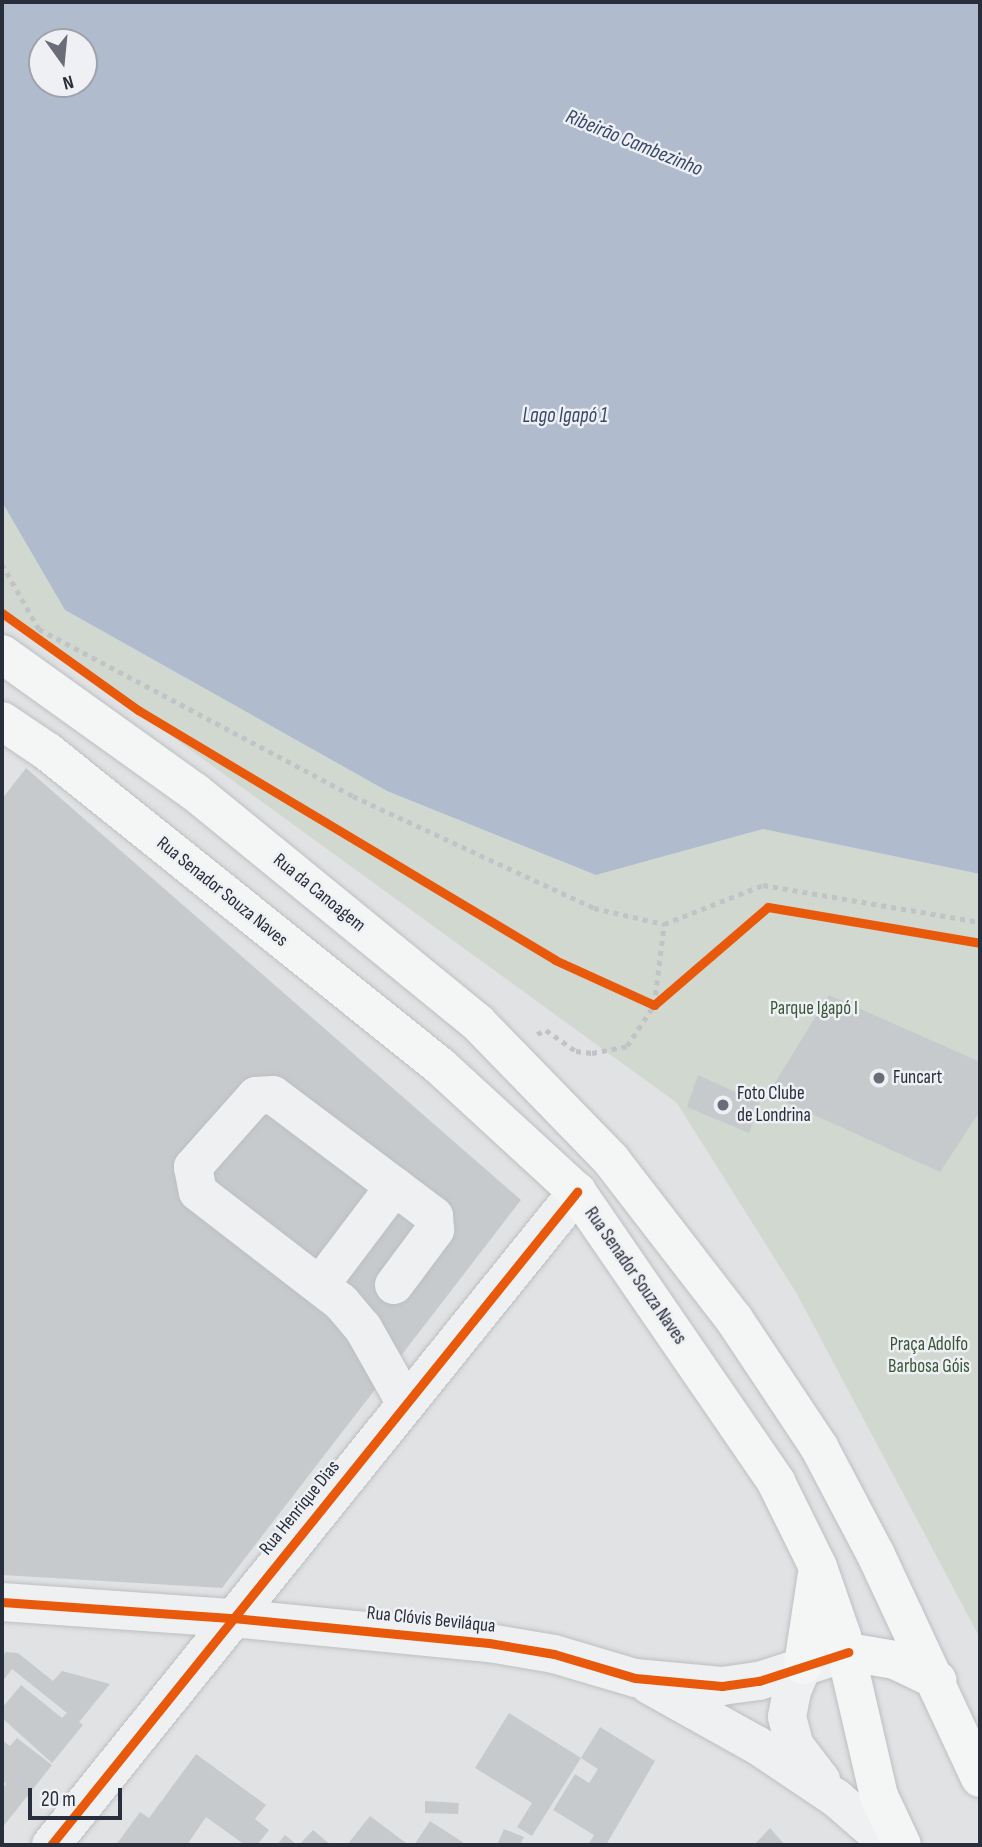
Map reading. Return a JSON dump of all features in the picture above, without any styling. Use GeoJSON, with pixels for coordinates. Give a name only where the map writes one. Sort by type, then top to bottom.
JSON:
{"type":"FeatureCollection","features":[{"type":"Feature","properties":{"kind":"main road","name":"Rua da Canoagem"},"geometry":{"type":"LineString","coordinates":[[13,642],[478,1023],[611,1160],[734,1319],[819,1447],[937,1680],[980,1778]]}},
{"type":"Feature","properties":{"kind":"main road","name":"Rua Senador Souza Naves"},"geometry":{"type":"LineString","coordinates":[[2,721],[59,761],[440,1066],[577,1192],[776,1482],[818,1567],[848,1652],[860,1723],[879,1797],[902,1845]]}},
{"type":"Feature","properties":{"kind":"main road"},"geometry":{"type":"LineString","coordinates":[[803,1665],[818,1567]]}},
{"type":"Feature","properties":{"kind":"main road"},"geometry":{"type":"LineString","coordinates":[[848,1652],[895,1660],[937,1680]]}},
{"type":"Feature","properties":{"kind":"street"},"geometry":{"type":"LineString","coordinates":[[394,1285],[435,1230],[434,1216],[273,1095],[256,1096],[193,1167],[198,1192],[341,1302],[363,1328],[406,1404]]}},
{"type":"Feature","properties":{"kind":"street"},"geometry":{"type":"LineString","coordinates":[[320,1285],[395,1186]]}},
{"type":"Feature","properties":{"kind":"street","name":"Rua Henrique Dias"},"geometry":{"type":"LineString","coordinates":[[51,1845],[577,1192]]}},
{"type":"Feature","properties":{"kind":"street","name":"Rua Clóvis Beviláqua"},"geometry":{"type":"LineString","coordinates":[[2,1602],[233,1618],[489,1643],[554,1654],[635,1678],[722,1686],[760,1681],[848,1652]]}},
{"type":"Feature","properties":{"kind":"street"},"geometry":{"type":"LineString","coordinates":[[803,1665],[792,1691],[787,1717],[795,1746],[836,1798]]}},
{"type":"Feature","properties":{"kind":"street","name":"Rua Clóvis Beviláqua"},"geometry":{"type":"LineString","coordinates":[[635,1678],[757,1745],[836,1798],[890,1845]]}},
{"type":"Feature","properties":{"kind":"path"},"geometry":{"type":"LineString","coordinates":[[2,564],[39,629],[353,796],[594,908],[664,925],[763,886],[980,922]]}},
{"type":"Feature","properties":{"kind":"path"},"geometry":{"type":"LineString","coordinates":[[13,642],[47,646]]}},
{"type":"Feature","properties":{"kind":"path"},"geometry":{"type":"LineString","coordinates":[[654,1005],[664,925]]}},
{"type":"Feature","properties":{"kind":"path"},"geometry":{"type":"LineString","coordinates":[[536,1041],[538,1032],[546,1030],[576,1051],[610,1051],[627,1045],[654,1005],[665,996]]}},
{"type":"Feature","properties":{"kind":"path"},"geometry":{"type":"LineString","coordinates":[[642,1000],[654,1005]]}},
{"type":"Feature","properties":{"kind":"green space","name":"Parque Igapó I"},"geometry":{"type":"Polygon","coordinates":[[[2,502],[65,610],[387,791],[596,875],[763,829],[980,874],[980,1638],[797,1294],[677,1103],[2,613],[2,502]]]}},
{"type":"Feature","properties":{"kind":"water","name":"Lago Igapó 1"},"geometry":{"type":"Polygon","coordinates":[[[2,2],[980,2],[980,874],[763,829],[596,875],[387,791],[65,610],[2,502],[2,2]]]}},
{"type":"Feature","properties":{"kind":"building"},"geometry":{"type":"Polygon","coordinates":[[[26,768],[521,1200],[222,1588],[2,1575],[2,799],[26,768]]]}},
{"type":"Feature","properties":{"kind":"building","name":"Funcart"},"geometry":{"type":"Polygon","coordinates":[[[829,995],[980,1062],[980,1111],[940,1172],[768,1094],[829,995]]]}},
{"type":"Feature","properties":{"kind":"building","name":"Foto Clube de Londrina"},"geometry":{"type":"Polygon","coordinates":[[[698,1075],[760,1103],[749,1133],[687,1107],[698,1075]]]}},
{"type":"Feature","properties":{"kind":"building"},"geometry":{"type":"Polygon","coordinates":[[[6,1652],[18,1653],[53,1681],[62,1671],[110,1684],[79,1722],[83,1725],[52,1763],[2,1718],[2,1708],[21,1685],[62,1718],[67,1713],[12,1669],[2,1682],[2,1657],[6,1652]]]}},
{"type":"Feature","properties":{"kind":"building"},"geometry":{"type":"Polygon","coordinates":[[[509,1713],[581,1758],[532,1836],[517,1827],[532,1803],[475,1768],[509,1713]]]}},
{"type":"Feature","properties":{"kind":"building"},"geometry":{"type":"Polygon","coordinates":[[[600,1727],[655,1761],[606,1845],[588,1845],[594,1835],[553,1810],[575,1774],[589,1783],[598,1769],[581,1758],[600,1727]]]}},
{"type":"Feature","properties":{"kind":"building"},"geometry":{"type":"Polygon","coordinates":[[[17,1738],[52,1765],[2,1828],[2,1788],[6,1784],[2,1780],[2,1740],[10,1746],[17,1738]]]}},
{"type":"Feature","properties":{"kind":"building"},"geometry":{"type":"Polygon","coordinates":[[[196,1754],[266,1805],[255,1819],[269,1830],[257,1845],[245,1845],[206,1817],[187,1845],[116,1845],[140,1812],[149,1818],[196,1754]]]}},
{"type":"Feature","properties":{"kind":"building"},"geometry":{"type":"Polygon","coordinates":[[[425,1801],[459,1803],[458,1814],[425,1813],[425,1801]]]}},
{"type":"Feature","properties":{"kind":"building"},"geometry":{"type":"Polygon","coordinates":[[[370,1816],[406,1843],[347,1845],[370,1816]]]}},
{"type":"Feature","properties":{"kind":"building"},"geometry":{"type":"Polygon","coordinates":[[[430,1821],[467,1845],[414,1845],[430,1821]]]}},
{"type":"Feature","properties":{"kind":"building"},"geometry":{"type":"Polygon","coordinates":[[[770,1828],[785,1845],[754,1845],[770,1828]]]}},
{"type":"Feature","properties":{"kind":"building"},"geometry":{"type":"Polygon","coordinates":[[[504,1829],[524,1837],[520,1845],[497,1845],[504,1829]]]}},
{"type":"Feature","properties":{"kind":"building"},"geometry":{"type":"Polygon","coordinates":[[[313,1830],[331,1845],[301,1843],[313,1830]]]}},
{"type":"Feature","properties":{"kind":"building"},"geometry":{"type":"Polygon","coordinates":[[[285,1835],[297,1845],[277,1845],[285,1835]]]}},
{"type":"Feature","properties":{"kind":"cycle path"},"geometry":{"type":"LineString","coordinates":[[2,613],[138,710],[555,960],[654,1005],[768,907],[980,943]]}},
{"type":"Feature","properties":{"kind":"cycle path"},"geometry":{"type":"LineString","coordinates":[[51,1845],[577,1192]]}},
{"type":"Feature","properties":{"kind":"cycle path"},"geometry":{"type":"LineString","coordinates":[[2,1602],[233,1618],[489,1643],[554,1654],[635,1678],[722,1686],[759,1681],[848,1652]]}},
{"type":"Feature","properties":{"kind":"place","name":"Funcart"},"geometry":{"type":"Point","coordinates":[879,1078]}},
{"type":"Feature","properties":{"kind":"place","name":"Foto Clube de Londrina"},"geometry":{"type":"Point","coordinates":[723,1105]}},
{"type":"Feature","properties":{"kind":"water label","name":"Ribeirão Cambezinho"},"geometry":{"type":"Point","coordinates":[634,143]}},
{"type":"Feature","properties":{"kind":"park label","name":"Praça Adolfo Barbosa Góis"},"geometry":{"type":"Point","coordinates":[929,1356]}}]}
